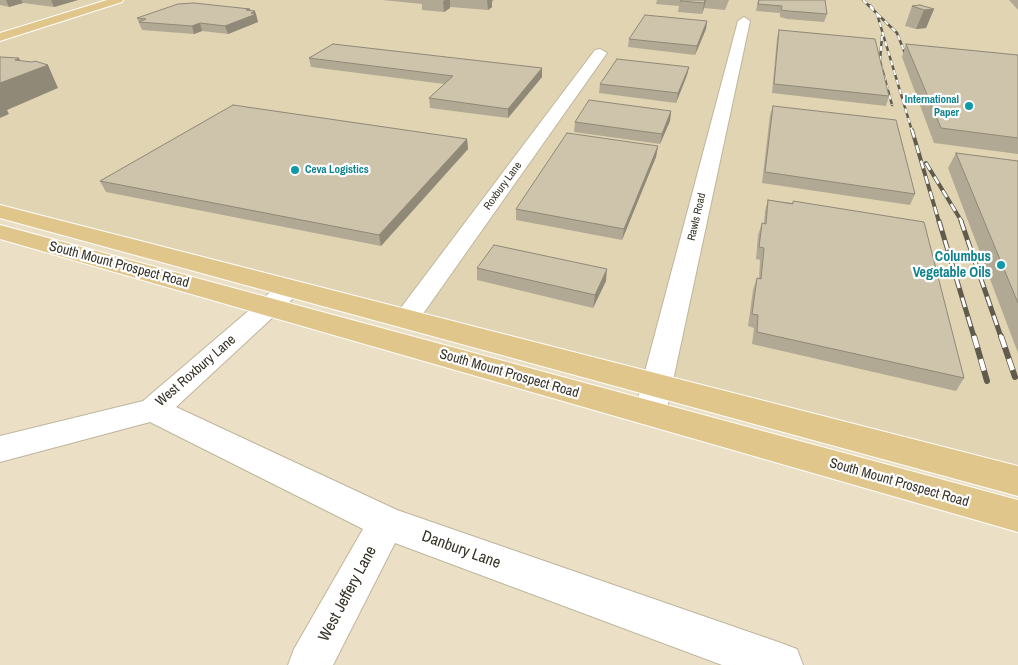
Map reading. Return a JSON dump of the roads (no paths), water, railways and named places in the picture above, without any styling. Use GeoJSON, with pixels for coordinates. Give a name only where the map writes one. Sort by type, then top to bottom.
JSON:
{"type":"FeatureCollection","features":[{"type":"Feature","properties":{"kind":"main road"},"geometry":{"type":"LineString","coordinates":[[0,37],[118,0]]}},
{"type":"Feature","properties":{"kind":"main road","name":"South Mount Prospect Road"},"geometry":{"type":"LineString","coordinates":[[0,211],[280,298],[406,319],[1018,516]]}},
{"type":"Feature","properties":{"kind":"main road","name":"South Mount Prospect Road"},"geometry":{"type":"LineString","coordinates":[[0,232],[280,298],[654,399],[1018,481]]}},
{"type":"Feature","properties":{"kind":"street","name":"Rawls Road"},"geometry":{"type":"LineString","coordinates":[[654,399],[744,21]]}},
{"type":"Feature","properties":{"kind":"street","name":"Roxbury Lane"},"geometry":{"type":"LineString","coordinates":[[406,319],[600,54]]}},
{"type":"Feature","properties":{"kind":"street","name":"West Roxbury Lane"},"geometry":{"type":"LineString","coordinates":[[0,449],[153,410],[280,298]]}},
{"type":"Feature","properties":{"kind":"street","name":"Danbury Lane"},"geometry":{"type":"LineString","coordinates":[[153,410],[386,523],[781,665]]}},
{"type":"Feature","properties":{"kind":"street","name":"West Jeffery Lane"},"geometry":{"type":"LineString","coordinates":[[310,665],[386,523]]}},
{"type":"Feature","properties":{"kind":"railway"},"geometry":{"type":"LineString","coordinates":[[863,0],[876,12]]}},
{"type":"Feature","properties":{"kind":"railway"},"geometry":{"type":"LineString","coordinates":[[870,5],[876,12]]}},
{"type":"Feature","properties":{"kind":"railway"},"geometry":{"type":"LineString","coordinates":[[876,12],[897,33],[906,56]]}},
{"type":"Feature","properties":{"kind":"railway"},"geometry":{"type":"LineString","coordinates":[[876,12],[912,131]]}},
{"type":"Feature","properties":{"kind":"railway"},"geometry":{"type":"LineString","coordinates":[[882,36],[880,61],[892,105]]}},
{"type":"Feature","properties":{"kind":"railway"},"geometry":{"type":"LineString","coordinates":[[912,130],[939,222]]}},
{"type":"Feature","properties":{"kind":"railway"},"geometry":{"type":"LineString","coordinates":[[926,163],[962,222]]}},
{"type":"Feature","properties":{"kind":"railway"},"geometry":{"type":"LineString","coordinates":[[939,221],[974,337]]}},
{"type":"Feature","properties":{"kind":"railway"},"geometry":{"type":"LineString","coordinates":[[961,221],[1001,337]]}},
{"type":"Feature","properties":{"kind":"railway"},"geometry":{"type":"LineString","coordinates":[[974,336],[987,381]]}},
{"type":"Feature","properties":{"kind":"railway"},"geometry":{"type":"LineString","coordinates":[[1001,336],[1015,377]]}},
{"type":"Feature","properties":{"kind":"place","name":"International Paper"},"geometry":{"type":"Point","coordinates":[969,106]}},
{"type":"Feature","properties":{"kind":"place","name":"Ceva Logistics"},"geometry":{"type":"Point","coordinates":[295,170]}},
{"type":"Feature","properties":{"kind":"place","name":"Columbus Vegetable Oils"},"geometry":{"type":"Point","coordinates":[1001,265]}}]}
